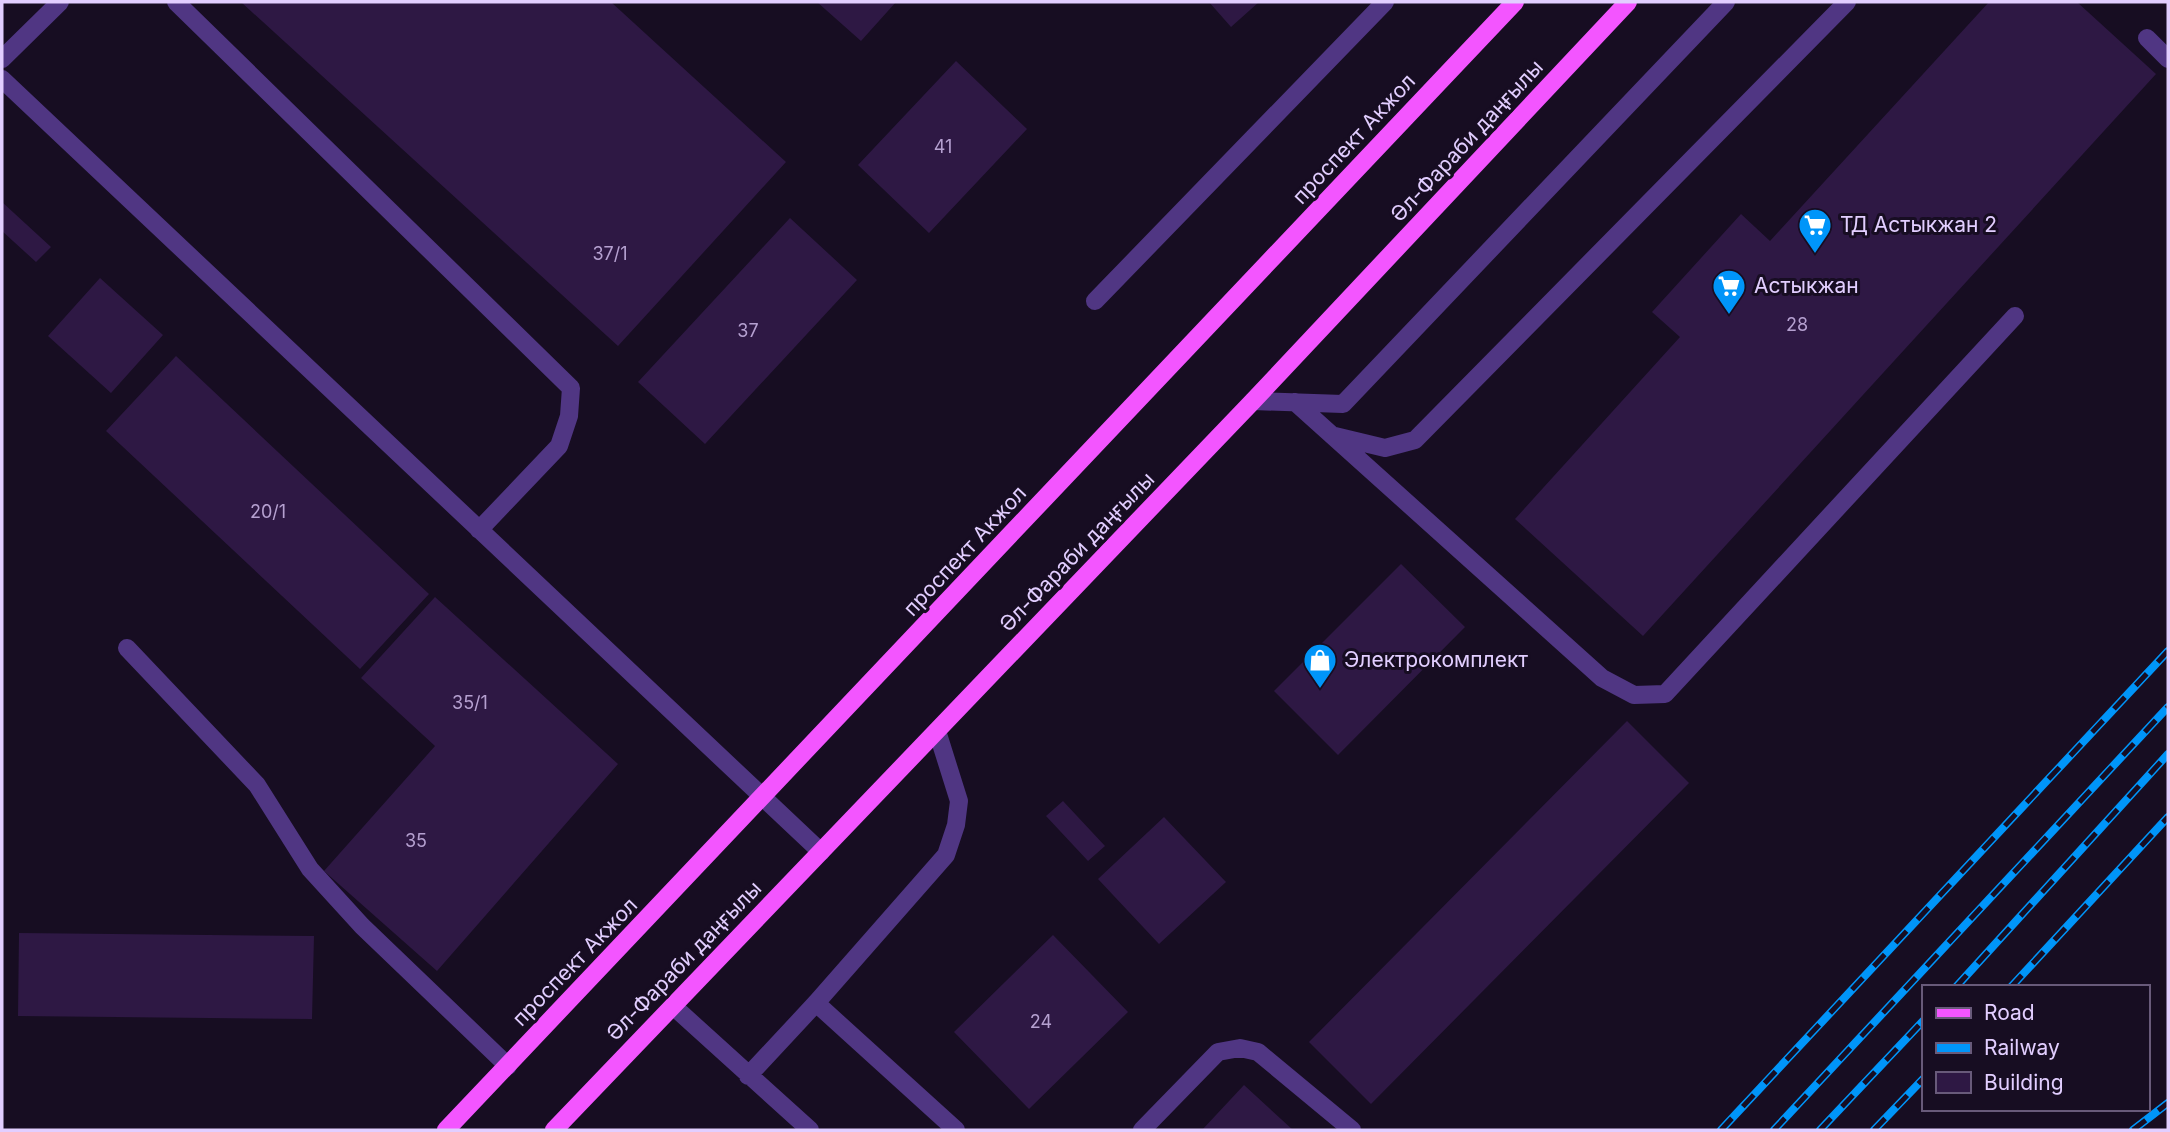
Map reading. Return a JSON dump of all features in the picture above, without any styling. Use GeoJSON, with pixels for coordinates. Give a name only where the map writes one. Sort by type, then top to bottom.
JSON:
{"type":"FeatureCollection","features":[{"type":"Feature","properties":{"kind":"main road","name":"проспект Акжол"},"geometry":{"type":"LineString","coordinates":[[446,1130],[1515,2]]}},
{"type":"Feature","properties":{"kind":"main road","name":"Әл-Фараби даңғылы"},"geometry":{"type":"LineString","coordinates":[[554,1130],[1253,401],[1628,2]]}},
{"type":"Feature","properties":{"kind":"lane"},"geometry":{"type":"LineString","coordinates":[[2,59],[60,2]]}},
{"type":"Feature","properties":{"kind":"lane"},"geometry":{"type":"LineString","coordinates":[[176,2],[571,388],[569,416],[559,446],[479,530]]}},
{"type":"Feature","properties":{"kind":"lane"},"geometry":{"type":"LineString","coordinates":[[1095,301],[1385,2]]}},
{"type":"Feature","properties":{"kind":"lane"},"geometry":{"type":"LineString","coordinates":[[1253,401],[1343,404],[1726,2]]}},
{"type":"Feature","properties":{"kind":"lane"},"geometry":{"type":"LineString","coordinates":[[1332,435],[1385,447],[1415,440],[1847,2]]}},
{"type":"Feature","properties":{"kind":"lane"},"geometry":{"type":"LineString","coordinates":[[2147,38],[2168,59]]}},
{"type":"Feature","properties":{"kind":"lane"},"geometry":{"type":"LineString","coordinates":[[2,79],[821,852]]}},
{"type":"Feature","properties":{"kind":"lane"},"geometry":{"type":"LineString","coordinates":[[1295,402],[1602,678],[1634,695],[1665,694],[2015,316]]}},
{"type":"Feature","properties":{"kind":"lane"},"geometry":{"type":"LineString","coordinates":[[127,648],[257,785],[310,869],[362,926],[508,1066]]}},
{"type":"Feature","properties":{"kind":"lane"},"geometry":{"type":"LineString","coordinates":[[748,1076],[946,855],[956,825],[959,801],[937,730]]}},
{"type":"Feature","properties":{"kind":"lane"},"geometry":{"type":"LineString","coordinates":[[816,1003],[957,1130]]}},
{"type":"Feature","properties":{"kind":"lane"},"geometry":{"type":"LineString","coordinates":[[673,1006],[810,1130]]}},
{"type":"Feature","properties":{"kind":"lane"},"geometry":{"type":"LineString","coordinates":[[1142,1130],[1218,1052],[1240,1048],[1258,1052],[1352,1130]]}},
{"type":"Feature","properties":{"kind":"building"},"geometry":{"type":"Polygon","coordinates":[[[241,2],[611,2],[786,162],[618,346],[241,2]]]}},
{"type":"Feature","properties":{"kind":"building"},"geometry":{"type":"Polygon","coordinates":[[[817,2],[896,2],[861,41],[817,2]]]}},
{"type":"Feature","properties":{"kind":"building"},"geometry":{"type":"Polygon","coordinates":[[[1209,2],[1259,2],[1231,27],[1209,2]]]}},
{"type":"Feature","properties":{"kind":"building"},"geometry":{"type":"Polygon","coordinates":[[[1989,2],[2077,2],[2156,74],[1643,636],[1515,519],[1680,337],[1652,312],[1741,214],[1770,241],[1989,2]]]}},
{"type":"Feature","properties":{"kind":"building"},"geometry":{"type":"Polygon","coordinates":[[[956,61],[1027,129],[929,233],[858,165],[956,61]]]}},
{"type":"Feature","properties":{"kind":"building"},"geometry":{"type":"Polygon","coordinates":[[[2,202],[51,247],[36,262],[2,231],[2,202]]]}},
{"type":"Feature","properties":{"kind":"building"},"geometry":{"type":"Polygon","coordinates":[[[790,218],[857,280],[705,444],[638,382],[790,218]]]}},
{"type":"Feature","properties":{"kind":"building"},"geometry":{"type":"Polygon","coordinates":[[[100,278],[163,335],[111,393],[48,336],[100,278]]]}},
{"type":"Feature","properties":{"kind":"building"},"geometry":{"type":"Polygon","coordinates":[[[176,356],[429,594],[360,669],[106,431],[176,356]]]}},
{"type":"Feature","properties":{"kind":"building"},"geometry":{"type":"Polygon","coordinates":[[[1401,564],[1465,627],[1338,755],[1274,691],[1401,564]]]}},
{"type":"Feature","properties":{"kind":"building"},"geometry":{"type":"Polygon","coordinates":[[[435,597],[618,764],[437,971],[324,871],[435,746],[361,678],[435,597]]]}},
{"type":"Feature","properties":{"kind":"building"},"geometry":{"type":"Polygon","coordinates":[[[1627,721],[1689,783],[1371,1104],[1309,1042],[1627,721]]]}},
{"type":"Feature","properties":{"kind":"building"},"geometry":{"type":"Polygon","coordinates":[[[1063,801],[1105,846],[1088,861],[1046,816],[1063,801]]]}},
{"type":"Feature","properties":{"kind":"building"},"geometry":{"type":"Polygon","coordinates":[[[1164,817],[1226,882],[1159,944],[1098,879],[1164,817]]]}},
{"type":"Feature","properties":{"kind":"building"},"geometry":{"type":"Polygon","coordinates":[[[19,933],[314,936],[312,1019],[18,1016],[19,933]]]}},
{"type":"Feature","properties":{"kind":"building"},"geometry":{"type":"Polygon","coordinates":[[[1053,935],[1128,1012],[1029,1109],[954,1032],[1053,935]]]}},
{"type":"Feature","properties":{"kind":"building"},"geometry":{"type":"Polygon","coordinates":[[[1244,1085],[1293,1130],[1202,1130],[1244,1085]]]}},
{"type":"Feature","properties":{"kind":"railway"},"geometry":{"type":"LineString","coordinates":[[1721,1130],[2168,651]]}},
{"type":"Feature","properties":{"kind":"railway"},"geometry":{"type":"LineString","coordinates":[[1774,1130],[2168,707]]}},
{"type":"Feature","properties":{"kind":"railway"},"geometry":{"type":"LineString","coordinates":[[1958,985],[2168,754]]}},
{"type":"Feature","properties":{"kind":"railway"},"geometry":{"type":"LineString","coordinates":[[2013,985],[2168,817]]}},
{"type":"Feature","properties":{"kind":"railway"},"geometry":{"type":"LineString","coordinates":[[1820,1130],[1922,1022]]}},
{"type":"Feature","properties":{"kind":"railway"},"geometry":{"type":"LineString","coordinates":[[1874,1130],[1922,1080]]}},
{"type":"Feature","properties":{"kind":"railway"},"geometry":{"type":"LineString","coordinates":[[2133,1130],[2168,1103]]}},
{"type":"Feature","properties":{"kind":"place","name":"ТД Астыкжан 2"},"geometry":{"type":"Point","coordinates":[1815,255]}},
{"type":"Feature","properties":{"kind":"place","name":"Астыкжан"},"geometry":{"type":"Point","coordinates":[1729,316]}},
{"type":"Feature","properties":{"kind":"place","name":"Электрокомплект"},"geometry":{"type":"Point","coordinates":[1320,690]}}]}
